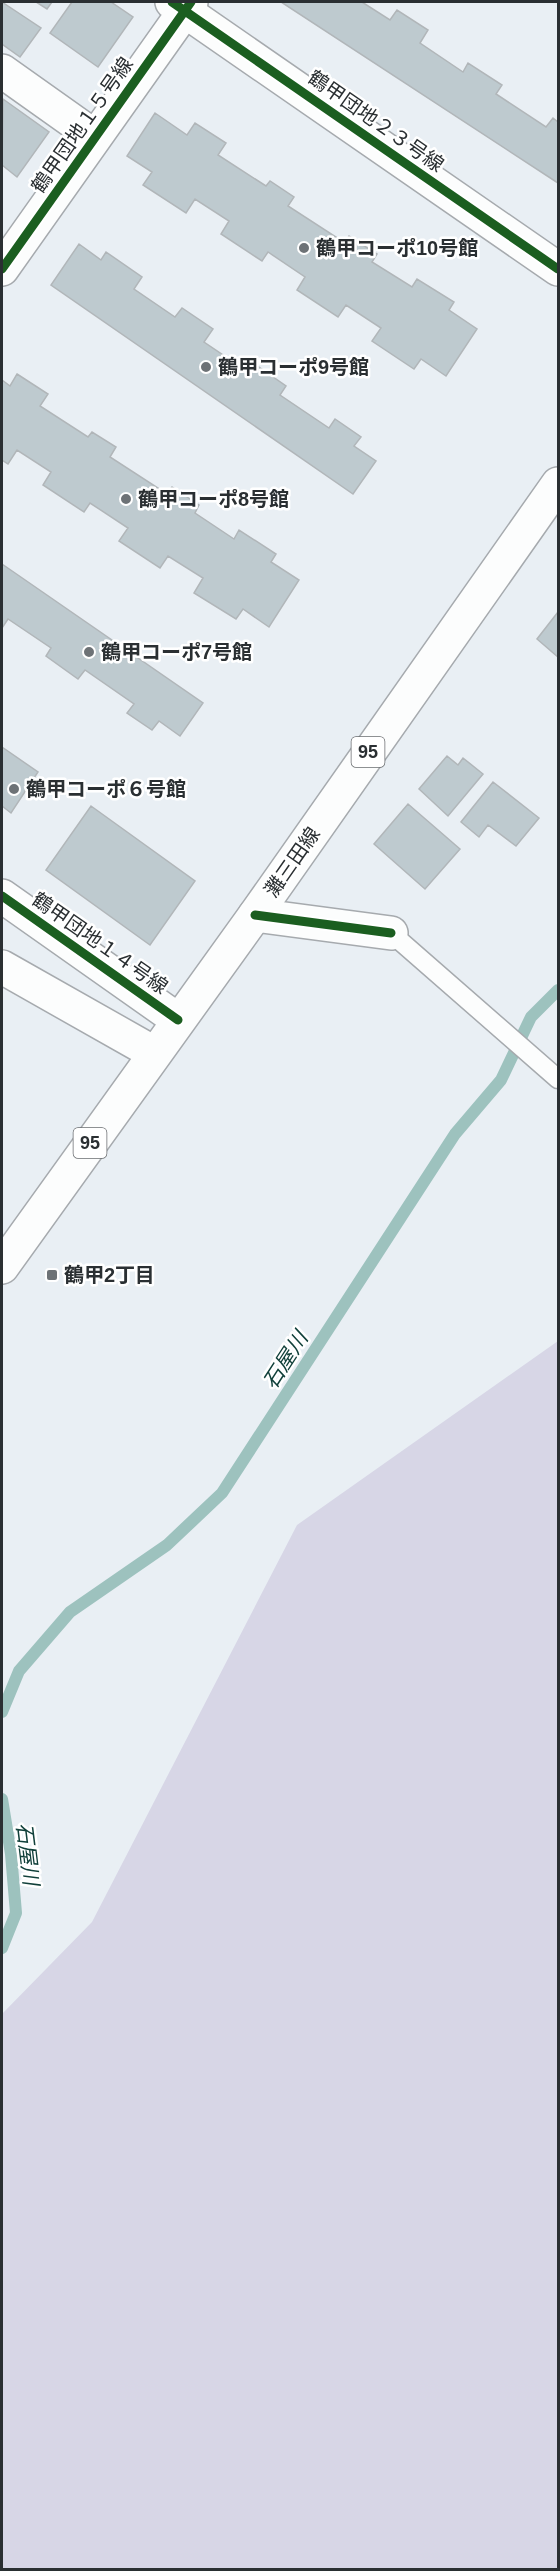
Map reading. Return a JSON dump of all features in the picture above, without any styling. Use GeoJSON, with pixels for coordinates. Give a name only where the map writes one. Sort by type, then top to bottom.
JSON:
{"type":"FeatureCollection","features":[{"type":"Feature","properties":{"kind":"street","name":"鶴甲団地１５号線"},"geometry":{"type":"LineString","coordinates":[[6,251],[94,137],[183,4]]}},
{"type":"Feature","properties":{"kind":"street","name":"鶴甲団地２３号線"},"geometry":{"type":"LineString","coordinates":[[183,4],[558,269]]}},
{"type":"Feature","properties":{"kind":"street"},"geometry":{"type":"LineString","coordinates":[[2,71],[94,137]]}},
{"type":"Feature","properties":{"kind":"street","name":"灘三田線"},"geometry":{"type":"LineString","coordinates":[[2,1267],[255,915],[558,484]]}},
{"type":"Feature","properties":{"kind":"street","name":"鶴甲団地１４号線"},"geometry":{"type":"LineString","coordinates":[[2,896],[178,1020]]}},
{"type":"Feature","properties":{"kind":"street"},"geometry":{"type":"LineString","coordinates":[[255,915],[391,933]]}},
{"type":"Feature","properties":{"kind":"street"},"geometry":{"type":"LineString","coordinates":[[2,967],[154,1053]]}},
{"type":"Feature","properties":{"kind":"lane"},"geometry":{"type":"LineString","coordinates":[[391,933],[558,1079]]}},
{"type":"Feature","properties":{"kind":"shaded area"},"geometry":{"type":"Polygon","coordinates":[[[558,1341],[558,2569],[2,2569],[2,2014],[92,1922],[297,1525],[558,1341]]]}},
{"type":"Feature","properties":{"kind":"building"},"geometry":{"type":"Polygon","coordinates":[[[2,2],[41,28],[20,57],[2,44],[2,2]]]}},
{"type":"Feature","properties":{"kind":"building"},"geometry":{"type":"Polygon","coordinates":[[[36,2],[52,2],[47,9],[36,2]]]}},
{"type":"Feature","properties":{"kind":"building"},"geometry":{"type":"Polygon","coordinates":[[[72,2],[111,2],[133,17],[98,67],[50,33],[72,2]]]}},
{"type":"Feature","properties":{"kind":"building"},"geometry":{"type":"Polygon","coordinates":[[[281,2],[362,2],[390,20],[397,10],[428,30],[420,43],[463,72],[468,63],[502,85],[496,94],[546,127],[553,118],[558,122],[558,183],[281,2]]]}},
{"type":"Feature","properties":{"kind":"building"},"geometry":{"type":"Polygon","coordinates":[[[3,99],[49,132],[17,177],[2,165],[3,99]]]}},
{"type":"Feature","properties":{"kind":"building","name":"鶴甲コーポ10号館"},"geometry":{"type":"Polygon","coordinates":[[[155,113],[187,135],[195,123],[226,143],[218,155],[266,186],[270,181],[294,197],[288,206],[345,243],[349,236],[377,254],[372,262],[412,287],[417,279],[454,302],[449,310],[477,329],[446,376],[421,359],[414,369],[372,341],[381,328],[346,305],[338,317],[297,290],[305,277],[268,252],[262,261],[221,234],[229,221],[195,199],[186,213],[143,185],[152,172],[127,156],[155,113]]]}},
{"type":"Feature","properties":{"kind":"building","name":"鶴甲コーポ9号館"},"geometry":{"type":"Polygon","coordinates":[[[79,244],[101,260],[106,252],[142,277],[134,289],[175,317],[182,308],[213,329],[204,342],[247,371],[253,363],[286,386],[280,395],[329,428],[335,419],[361,437],[354,446],[376,461],[353,494],[51,285],[79,244]]]}},
{"type":"Feature","properties":{"kind":"building","name":"鶴甲コーポ8号館"},"geometry":{"type":"Polygon","coordinates":[[[17,374],[48,394],[40,406],[88,437],[92,432],[116,447],[110,457],[167,494],[172,487],[199,505],[195,513],[234,539],[239,530],[276,554],[271,562],[299,580],[269,627],[243,609],[236,619],[194,593],[203,578],[168,556],[160,568],[119,541],[128,528],[90,503],[84,512],[43,485],[51,472],[17,450],[8,464],[2,460],[2,380],[10,386],[17,374]]]}},
{"type":"Feature","properties":{"kind":"building","name":"鶴甲コーポ7号館"},"geometry":{"type":"Polygon","coordinates":[[[2,564],[203,703],[180,736],[159,721],[152,730],[127,713],[134,704],[85,670],[78,679],[46,656],[51,648],[8,619],[2,628],[2,564]]]}},
{"type":"Feature","properties":{"kind":"building"},"geometry":{"type":"Polygon","coordinates":[[[558,612],[558,657],[537,639],[558,612]]]}},
{"type":"Feature","properties":{"kind":"building","name":"鶴甲コーポ６号館"},"geometry":{"type":"Polygon","coordinates":[[[2,747],[38,772],[11,813],[2,806],[2,747]]]}},
{"type":"Feature","properties":{"kind":"building"},"geometry":{"type":"Polygon","coordinates":[[[447,756],[458,765],[463,758],[483,774],[448,816],[419,789],[447,756]]]}},
{"type":"Feature","properties":{"kind":"building"},"geometry":{"type":"Polygon","coordinates":[[[493,782],[539,818],[516,846],[488,825],[479,837],[461,822],[493,782]]]}},
{"type":"Feature","properties":{"kind":"building"},"geometry":{"type":"Polygon","coordinates":[[[408,804],[460,849],[425,889],[374,844],[408,804]]]}},
{"type":"Feature","properties":{"kind":"building"},"geometry":{"type":"Polygon","coordinates":[[[91,806],[195,881],[150,945],[46,870],[91,806]]]}},
{"type":"Feature","properties":{"kind":"waterway","name":"石屋川"},"geometry":{"type":"LineString","coordinates":[[2,1712],[19,1671],[70,1612],[167,1545],[222,1493],[455,1134],[501,1080],[531,1017],[558,990]]}},
{"type":"Feature","properties":{"kind":"waterway","name":"石屋川"},"geometry":{"type":"LineString","coordinates":[[2,1799],[11,1854],[16,1913],[2,1948]]}},
{"type":"Feature","properties":{"kind":"cycle path"},"geometry":{"type":"LineString","coordinates":[[172,2],[558,269]]}},
{"type":"Feature","properties":{"kind":"cycle path"},"geometry":{"type":"LineString","coordinates":[[2,269],[191,2]]}},
{"type":"Feature","properties":{"kind":"cycle path"},"geometry":{"type":"LineString","coordinates":[[2,896],[178,1020]]}},
{"type":"Feature","properties":{"kind":"cycle path"},"geometry":{"type":"LineString","coordinates":[[255,915],[391,933]]}},
{"type":"Feature","properties":{"kind":"place","name":"鶴甲コーポ10号館"},"geometry":{"type":"Point","coordinates":[304,248]}},
{"type":"Feature","properties":{"kind":"place","name":"鶴甲コーポ9号館"},"geometry":{"type":"Point","coordinates":[206,367]}},
{"type":"Feature","properties":{"kind":"place","name":"鶴甲コーポ8号館"},"geometry":{"type":"Point","coordinates":[126,499]}},
{"type":"Feature","properties":{"kind":"place","name":"鶴甲コーポ7号館"},"geometry":{"type":"Point","coordinates":[89,652]}},
{"type":"Feature","properties":{"kind":"place","name":"鶴甲コーポ６号館"},"geometry":{"type":"Point","coordinates":[14,789]}},
{"type":"Feature","properties":{"kind":"place","name":"鶴甲2丁目"},"geometry":{"type":"Point","coordinates":[52,1275]}}]}
